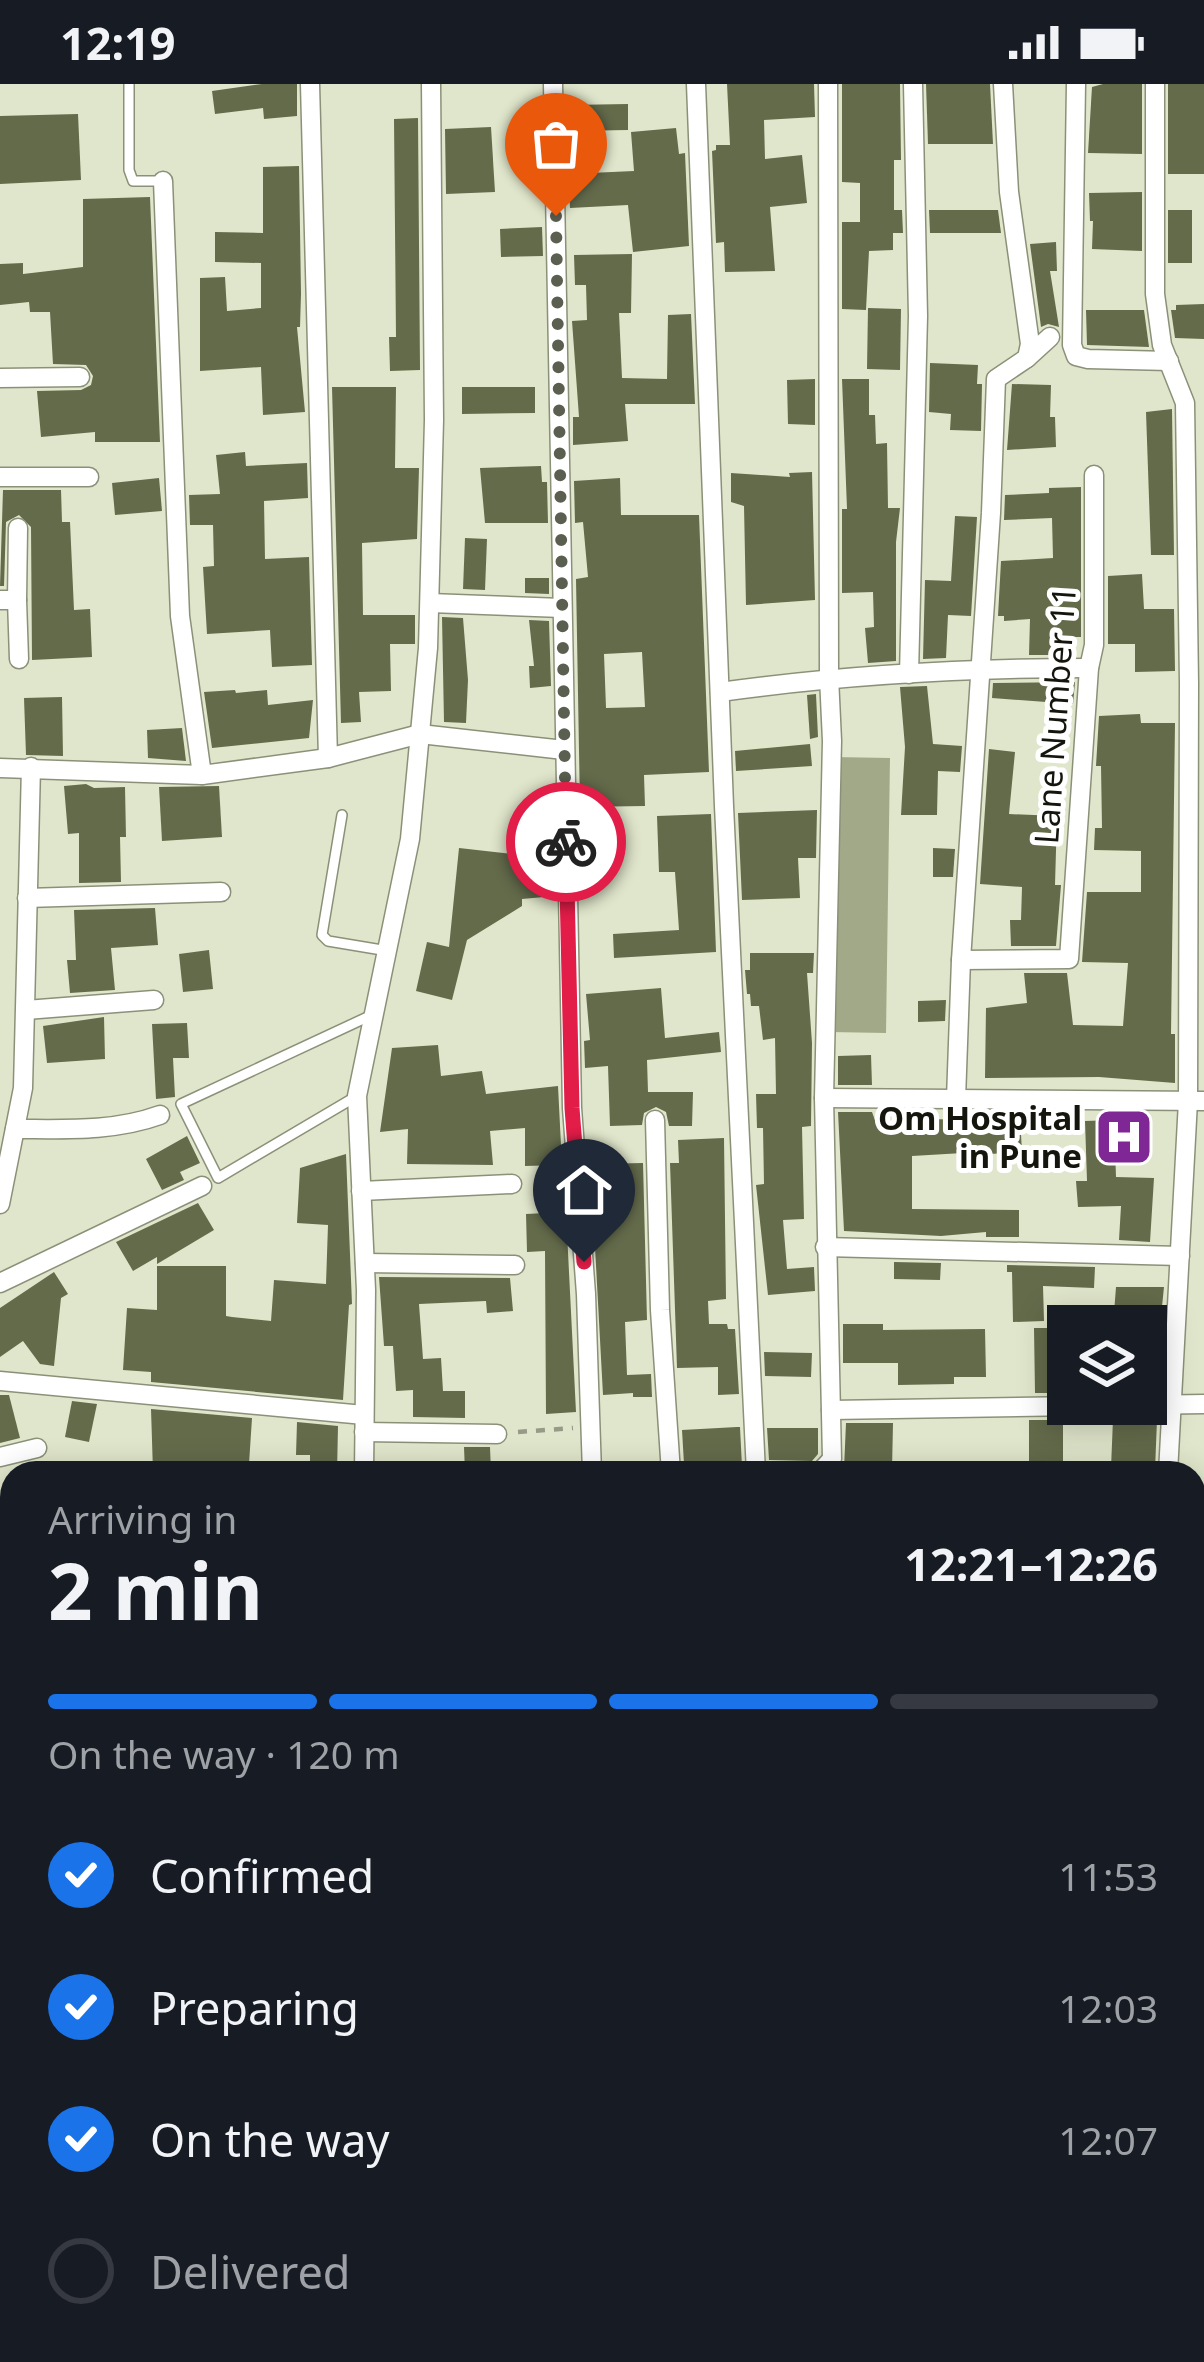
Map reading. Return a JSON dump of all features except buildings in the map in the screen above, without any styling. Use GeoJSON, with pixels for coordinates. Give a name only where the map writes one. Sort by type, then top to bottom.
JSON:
{"type":"FeatureCollection","features":[{"type":"Feature","properties":{"kind":"street"},"geometry":{"type":"LineString","coordinates":[[310,84],[328,758]]}},
{"type":"Feature","properties":{"kind":"street"},"geometry":{"type":"LineString","coordinates":[[364,1461],[365,1263],[357,1096],[410,839],[430,603],[434,420],[430,84]]}},
{"type":"Feature","properties":{"kind":"street"},"geometry":{"type":"LineString","coordinates":[[553,84],[572,1108],[586,1294],[591,1461]]}},
{"type":"Feature","properties":{"kind":"street"},"geometry":{"type":"LineString","coordinates":[[696,84],[755,1461]]}},
{"type":"Feature","properties":{"kind":"street"},"geometry":{"type":"LineString","coordinates":[[829,84],[832,741],[824,1098],[830,1461]]}},
{"type":"Feature","properties":{"kind":"street"},"geometry":{"type":"LineString","coordinates":[[909,674],[918,316],[913,84]]}},
{"type":"Feature","properties":{"kind":"street"},"geometry":{"type":"LineString","coordinates":[[1003,84],[1009,192],[1030,344],[1027,358]]}},
{"type":"Feature","properties":{"kind":"street"},"geometry":{"type":"LineString","coordinates":[[1076,84],[1072,345],[1076,356],[1088,359],[1168,361]]}},
{"type":"Feature","properties":{"kind":"street"},"geometry":{"type":"LineString","coordinates":[[1155,84],[1155,294],[1168,361],[1185,403],[1196,1101],[1180,1256],[1169,1461]]}},
{"type":"Feature","properties":{"kind":"street"},"geometry":{"type":"LineString","coordinates":[[163,181],[180,616],[202,775]]}},
{"type":"Feature","properties":{"kind":"street"},"geometry":{"type":"LineString","coordinates":[[956,1100],[995,379],[1050,337]]}},
{"type":"Feature","properties":{"kind":"street"},"geometry":{"type":"LineString","coordinates":[[0,378],[80,377]]}},
{"type":"Feature","properties":{"kind":"street","name":"Lane Number 11"},"geometry":{"type":"LineString","coordinates":[[961,960],[1070,959],[1094,645],[1094,475]]}},
{"type":"Feature","properties":{"kind":"street"},"geometry":{"type":"LineString","coordinates":[[0,477],[89,477]]}},
{"type":"Feature","properties":{"kind":"street"},"geometry":{"type":"LineString","coordinates":[[18,528],[9,600],[19,659]]}},
{"type":"Feature","properties":{"kind":"street"},"geometry":{"type":"LineString","coordinates":[[430,603],[562,608]]}},
{"type":"Feature","properties":{"kind":"street"},"geometry":{"type":"LineString","coordinates":[[720,692],[829,677],[978,668],[1089,668]]}},
{"type":"Feature","properties":{"kind":"street"},"geometry":{"type":"LineString","coordinates":[[0,768],[202,775],[328,758],[420,734],[564,750]]}},
{"type":"Feature","properties":{"kind":"street"},"geometry":{"type":"LineString","coordinates":[[0,1204],[23,1088],[31,767]]}},
{"type":"Feature","properties":{"kind":"street"},"geometry":{"type":"LineString","coordinates":[[27,898],[221,892]]}},
{"type":"Feature","properties":{"kind":"street"},"geometry":{"type":"LineString","coordinates":[[26,1010],[154,1000]]}},
{"type":"Feature","properties":{"kind":"street"},"geometry":{"type":"LineString","coordinates":[[824,1098],[1196,1101]]}},
{"type":"Feature","properties":{"kind":"street"},"geometry":{"type":"LineString","coordinates":[[15,1129],[98,1129],[160,1115]]}},
{"type":"Feature","properties":{"kind":"street"},"geometry":{"type":"LineString","coordinates":[[656,1120],[660,1310],[670,1461]]}},
{"type":"Feature","properties":{"kind":"street"},"geometry":{"type":"LineString","coordinates":[[362,1191],[512,1184]]}},
{"type":"Feature","properties":{"kind":"street"},"geometry":{"type":"LineString","coordinates":[[0,1283],[202,1186]]}},
{"type":"Feature","properties":{"kind":"street"},"geometry":{"type":"LineString","coordinates":[[825,1247],[1180,1256]]}},
{"type":"Feature","properties":{"kind":"street"},"geometry":{"type":"LineString","coordinates":[[365,1263],[515,1264]]}},
{"type":"Feature","properties":{"kind":"street"},"geometry":{"type":"LineString","coordinates":[[0,1381],[364,1424],[497,1434]]}},
{"type":"Feature","properties":{"kind":"street"},"geometry":{"type":"LineString","coordinates":[[831,1410],[1204,1404]]}},
{"type":"Feature","properties":{"kind":"street"},"geometry":{"type":"LineString","coordinates":[[0,1457],[37,1448]]}},
{"type":"Feature","properties":{"kind":"lane"},"geometry":{"type":"LineString","coordinates":[[129,84],[129,170],[133,181],[141,184],[163,181]]}},
{"type":"Feature","properties":{"kind":"lane"},"geometry":{"type":"LineString","coordinates":[[342,815],[322,935],[328,941],[388,951]]}},
{"type":"Feature","properties":{"kind":"lane"},"geometry":{"type":"LineString","coordinates":[[357,1096],[218,1178],[181,1104],[375,1014]]}},
{"type":"Feature","properties":{"kind":"path"},"geometry":{"type":"LineString","coordinates":[[497,1434],[590,1426]]}},
{"type":"Feature","properties":{"kind":"green space"},"geometry":{"type":"Polygon","coordinates":[[[833,757],[890,758],[886,1033],[829,1032],[833,757]]]}},
{"type":"Feature","properties":{"kind":"way so far"},"geometry":{"type":"LineString","coordinates":[[556,216],[566,842]]}},
{"type":"Feature","properties":{"kind":"place","name":"Om Hospital in Pune"},"geometry":{"type":"Point","coordinates":[1124,1137]}},
{"type":"Feature","properties":{"kind":"route"},"geometry":{"type":"LineString","coordinates":[[566,842],[572,1108],[584,1262]]}}]}
